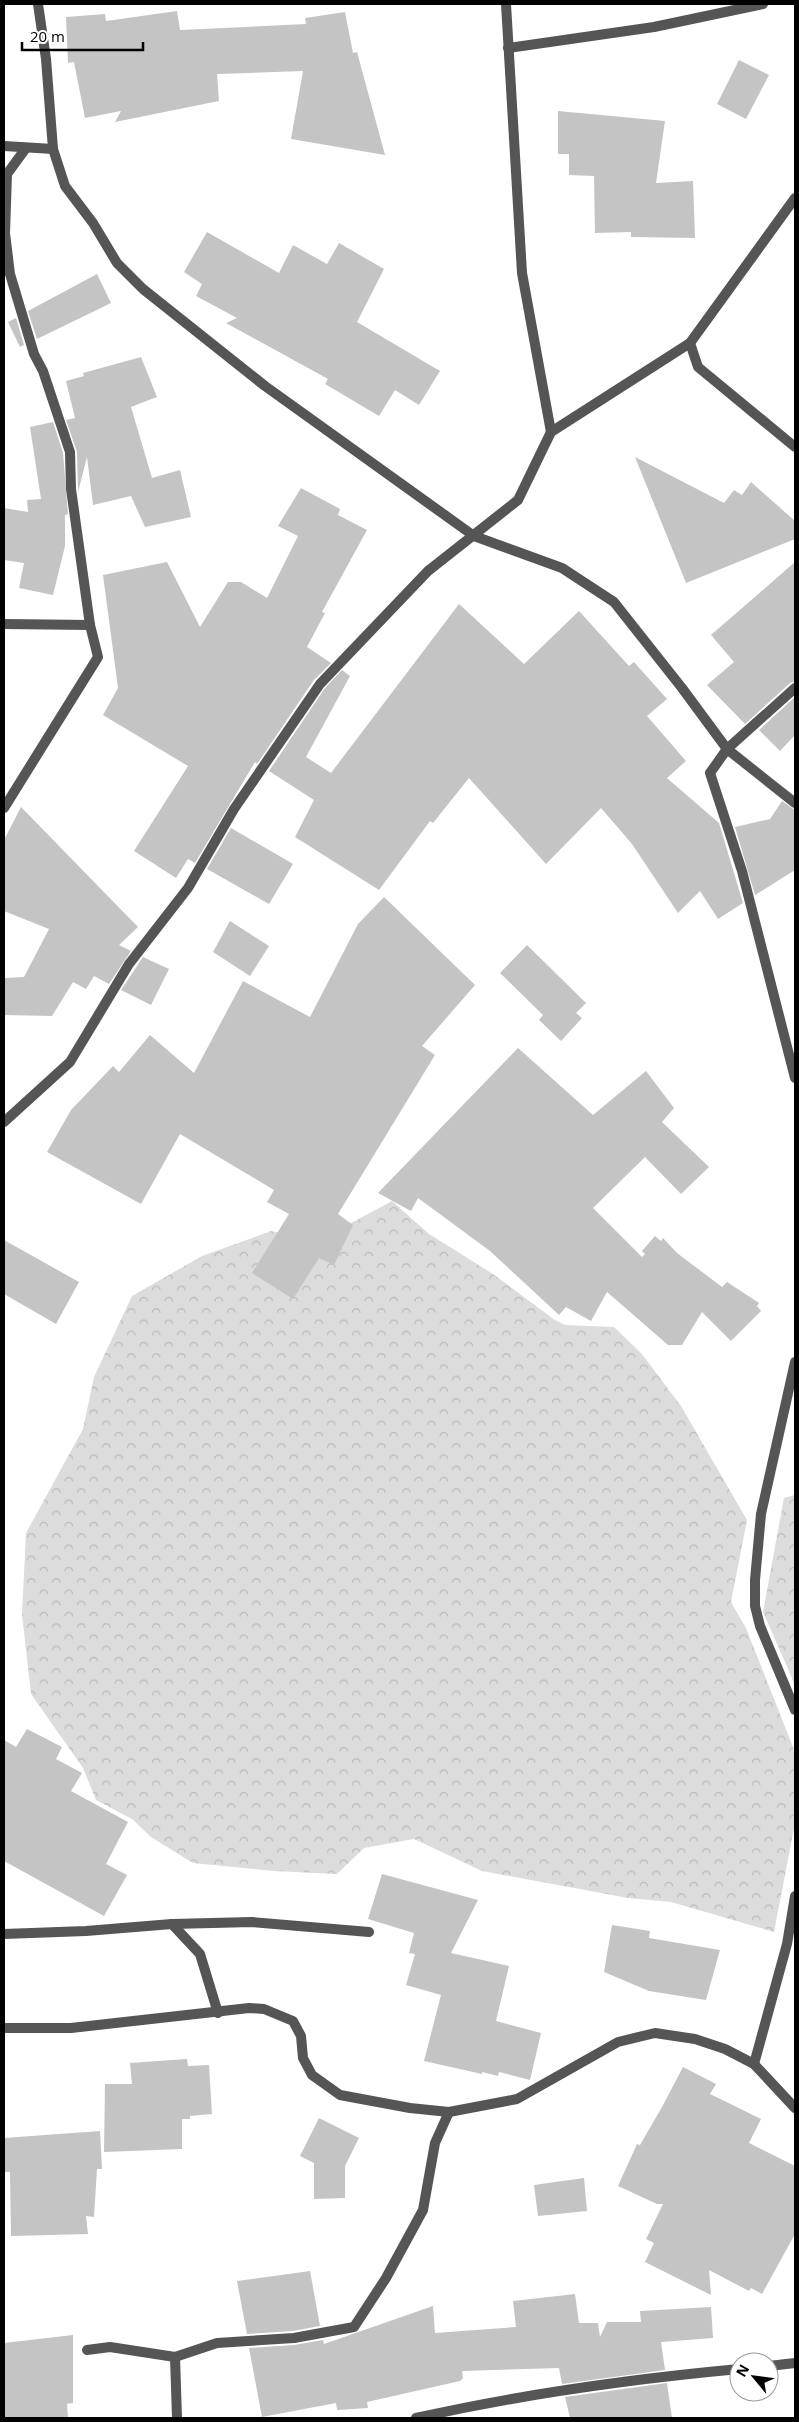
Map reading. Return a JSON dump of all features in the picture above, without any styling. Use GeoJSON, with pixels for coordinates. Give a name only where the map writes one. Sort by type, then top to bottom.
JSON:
{"type":"FeatureCollection","features":[{"type":"Feature","properties":{"kind":"street"},"geometry":{"type":"LineString","coordinates":[[38,4],[46,59],[54,149],[65,186],[93,223],[117,263],[143,289],[265,386],[474,536],[562,568],[614,602],[727,749],[795,803]]}},
{"type":"Feature","properties":{"kind":"street"},"geometry":{"type":"LineString","coordinates":[[506,4],[522,273],[551,432]]}},
{"type":"Feature","properties":{"kind":"street"},"geometry":{"type":"LineString","coordinates":[[508,48],[654,27],[763,4]]}},
{"type":"Feature","properties":{"kind":"street"},"geometry":{"type":"LineString","coordinates":[[4,146],[54,149]]}},
{"type":"Feature","properties":{"kind":"street"},"geometry":{"type":"LineString","coordinates":[[4,808],[98,657],[90,625],[71,489],[70,452],[43,371],[34,354],[9,266],[5,233],[7,174],[26,148]]}},
{"type":"Feature","properties":{"kind":"street"},"geometry":{"type":"LineString","coordinates":[[4,1122],[70,1062],[129,964],[188,888],[234,809],[320,684],[428,571],[518,500],[551,432],[690,343],[795,198]]}},
{"type":"Feature","properties":{"kind":"street"},"geometry":{"type":"LineString","coordinates":[[690,343],[698,367],[795,447]]}},
{"type":"Feature","properties":{"kind":"street"},"geometry":{"type":"LineString","coordinates":[[4,624],[90,625]]}},
{"type":"Feature","properties":{"kind":"street"},"geometry":{"type":"LineString","coordinates":[[795,688],[727,749],[710,773],[742,871],[795,1078]]}},
{"type":"Feature","properties":{"kind":"street"},"geometry":{"type":"LineString","coordinates":[[795,1362],[761,1514],[755,1580],[755,1606],[760,1626],[795,1710]]}},
{"type":"Feature","properties":{"kind":"street"},"geometry":{"type":"LineString","coordinates":[[754,2064],[787,1944],[795,1896]]}},
{"type":"Feature","properties":{"kind":"street"},"geometry":{"type":"LineString","coordinates":[[4,1934],[86,1931],[172,1924],[252,1922],[369,1932]]}},
{"type":"Feature","properties":{"kind":"street"},"geometry":{"type":"LineString","coordinates":[[172,1924],[200,1954],[218,2013]]}},
{"type":"Feature","properties":{"kind":"street"},"geometry":{"type":"LineString","coordinates":[[4,2028],[71,2028],[218,2013],[249,2008],[264,2009],[294,2021],[301,2036],[302,2058],[312,2075],[340,2095],[410,2108],[448,2112],[517,2099],[618,2042],[655,2033],[695,2039],[725,2049],[754,2064],[795,2108]]}},
{"type":"Feature","properties":{"kind":"street"},"geometry":{"type":"LineString","coordinates":[[87,2350],[110,2347],[175,2357],[217,2344],[294,2338],[354,2327],[386,2278],[423,2210],[435,2143],[448,2112]]}},
{"type":"Feature","properties":{"kind":"street"},"geometry":{"type":"LineString","coordinates":[[175,2357],[177,2418]]}},
{"type":"Feature","properties":{"kind":"street"},"geometry":{"type":"LineString","coordinates":[[779,2365],[795,2363]]}},
{"type":"Feature","properties":{"kind":"street"},"geometry":{"type":"LineString","coordinates":[[416,2418],[460,2408],[623,2380],[729,2369]]}},
{"type":"Feature","properties":{"kind":"green space"},"geometry":{"type":"Polygon","coordinates":[[[392,1201],[429,1234],[493,1274],[555,1320],[565,1325],[614,1327],[642,1354],[681,1406],[747,1520],[731,1602],[746,1628],[795,1752],[795,1823],[774,1932],[671,1902],[628,1898],[482,1871],[414,1839],[364,1848],[337,1874],[274,1871],[193,1863],[151,1837],[132,1819],[96,1800],[83,1768],[31,1694],[22,1614],[26,1533],[83,1429],[94,1377],[132,1296],[202,1256],[271,1231],[318,1241],[392,1201]]]}},
{"type":"Feature","properties":{"kind":"green space"},"geometry":{"type":"Polygon","coordinates":[[[795,1495],[795,1685],[763,1612],[784,1498],[795,1495]]]}},
{"type":"Feature","properties":{"kind":"building"},"geometry":{"type":"Polygon","coordinates":[[[177,11],[180,30],[306,24],[305,18],[345,12],[353,53],[357,52],[385,155],[291,139],[303,71],[217,74],[219,101],[115,122],[121,111],[85,118],[74,62],[68,63],[66,17],[105,14],[106,21],[177,11]]]}},
{"type":"Feature","properties":{"kind":"building"},"geometry":{"type":"Polygon","coordinates":[[[739,60],[769,75],[746,119],[717,104],[739,60]]]}},
{"type":"Feature","properties":{"kind":"building"},"geometry":{"type":"Polygon","coordinates":[[[558,111],[665,121],[656,183],[693,181],[695,238],[631,237],[631,232],[595,233],[594,176],[569,175],[569,154],[558,154],[558,111]]]}},
{"type":"Feature","properties":{"kind":"building"},"geometry":{"type":"Polygon","coordinates":[[[207,232],[279,273],[293,245],[327,264],[339,243],[384,269],[357,322],[440,371],[419,405],[395,390],[379,416],[325,384],[328,379],[226,323],[237,318],[196,296],[202,284],[184,272],[207,232]]]}},
{"type":"Feature","properties":{"kind":"building"},"geometry":{"type":"Polygon","coordinates":[[[97,274],[111,303],[37,339],[28,311],[97,274]]]}},
{"type":"Feature","properties":{"kind":"building"},"geometry":{"type":"Polygon","coordinates":[[[16,318],[24,345],[20,347],[8,322],[16,318]]]}},
{"type":"Feature","properties":{"kind":"building"},"geometry":{"type":"Polygon","coordinates":[[[141,357],[157,397],[131,407],[152,478],[180,470],[191,517],[145,527],[131,496],[93,505],[87,457],[78,492],[77,452],[66,420],[75,418],[66,381],[84,376],[83,373],[141,357]]]}},
{"type":"Feature","properties":{"kind":"building"},"geometry":{"type":"Polygon","coordinates":[[[53,422],[63,453],[68,514],[65,515],[65,546],[53,595],[19,588],[24,563],[4,560],[4,508],[28,512],[27,500],[41,499],[30,427],[53,422]]]}},
{"type":"Feature","properties":{"kind":"building"},"geometry":{"type":"Polygon","coordinates":[[[635,457],[724,503],[734,490],[742,495],[751,482],[795,521],[795,539],[686,583],[635,457]]]}},
{"type":"Feature","properties":{"kind":"building"},"geometry":{"type":"Polygon","coordinates":[[[301,488],[340,509],[338,515],[367,530],[322,612],[325,613],[307,647],[331,663],[314,680],[257,764],[255,762],[195,863],[188,859],[176,878],[134,851],[188,766],[103,715],[118,688],[103,575],[167,562],[200,627],[228,582],[241,582],[267,598],[298,536],[278,526],[301,488]]]}},
{"type":"Feature","properties":{"kind":"building"},"geometry":{"type":"Polygon","coordinates":[[[795,562],[795,681],[790,683],[745,724],[707,685],[734,662],[711,635],[795,562]]]}},
{"type":"Feature","properties":{"kind":"building"},"geometry":{"type":"Polygon","coordinates":[[[459,604],[524,664],[579,611],[629,666],[634,662],[667,699],[647,716],[686,761],[667,778],[719,823],[743,903],[718,919],[700,891],[678,913],[632,844],[601,808],[546,864],[469,778],[433,823],[430,821],[379,890],[295,837],[314,800],[269,771],[325,688],[342,670],[350,676],[306,757],[331,773],[459,604]]]}},
{"type":"Feature","properties":{"kind":"building"},"geometry":{"type":"Polygon","coordinates":[[[795,697],[795,735],[780,751],[759,730],[795,697]]]}},
{"type":"Feature","properties":{"kind":"building"},"geometry":{"type":"Polygon","coordinates":[[[782,801],[795,810],[795,870],[755,895],[735,827],[770,819],[782,801]]]}},
{"type":"Feature","properties":{"kind":"building"},"geometry":{"type":"Polygon","coordinates":[[[21,807],[138,927],[119,945],[131,951],[109,984],[94,976],[86,989],[73,982],[52,1016],[4,1015],[4,978],[24,977],[49,929],[4,911],[4,840],[21,807]]]}},
{"type":"Feature","properties":{"kind":"building"},"geometry":{"type":"Polygon","coordinates":[[[231,828],[293,864],[269,904],[207,869],[231,828]]]}},
{"type":"Feature","properties":{"kind":"building"},"geometry":{"type":"Polygon","coordinates":[[[384,897],[475,985],[422,1046],[435,1055],[338,1214],[353,1225],[334,1265],[319,1258],[293,1299],[252,1273],[289,1214],[267,1202],[274,1190],[180,1134],[141,1204],[47,1152],[71,1110],[113,1066],[119,1072],[150,1035],[194,1073],[243,981],[310,1017],[358,924],[384,897]]]}},
{"type":"Feature","properties":{"kind":"building"},"geometry":{"type":"Polygon","coordinates":[[[230,921],[269,946],[250,976],[213,952],[230,921]]]}},
{"type":"Feature","properties":{"kind":"building"},"geometry":{"type":"Polygon","coordinates":[[[527,945],[586,1003],[576,1013],[582,1018],[561,1041],[539,1020],[543,1015],[500,973],[527,945]]]}},
{"type":"Feature","properties":{"kind":"building"},"geometry":{"type":"Polygon","coordinates":[[[143,957],[169,969],[151,1005],[121,990],[143,957]]]}},
{"type":"Feature","properties":{"kind":"building"},"geometry":{"type":"Polygon","coordinates":[[[518,1048],[593,1115],[646,1071],[674,1108],[662,1122],[709,1167],[681,1194],[645,1157],[593,1208],[642,1257],[645,1254],[642,1251],[655,1236],[661,1241],[663,1238],[677,1253],[722,1287],[727,1282],[759,1303],[757,1306],[761,1311],[731,1341],[702,1312],[682,1345],[668,1345],[607,1292],[591,1321],[566,1307],[559,1315],[490,1251],[418,1198],[411,1211],[378,1193],[518,1048]]]}},
{"type":"Feature","properties":{"kind":"building"},"geometry":{"type":"Polygon","coordinates":[[[4,1240],[79,1282],[56,1324],[4,1294],[4,1240]]]}},
{"type":"Feature","properties":{"kind":"building"},"geometry":{"type":"Polygon","coordinates":[[[27,1729],[62,1747],[56,1759],[82,1773],[71,1791],[128,1822],[106,1864],[127,1875],[104,1916],[4,1861],[4,1740],[16,1747],[27,1729]]]}},
{"type":"Feature","properties":{"kind":"building"},"geometry":{"type":"Polygon","coordinates":[[[382,1874],[478,1900],[451,1953],[509,1966],[496,2021],[541,2033],[530,2080],[499,2072],[498,2076],[482,2072],[482,2074],[424,2061],[441,1995],[406,1985],[415,1954],[409,1953],[414,1933],[368,1919],[382,1874]]]}},
{"type":"Feature","properties":{"kind":"building"},"geometry":{"type":"Polygon","coordinates":[[[612,1925],[650,1931],[649,1938],[720,1950],[706,2000],[649,1991],[604,1972],[612,1925]]]}},
{"type":"Feature","properties":{"kind":"building"},"geometry":{"type":"Polygon","coordinates":[[[187,2059],[188,2066],[209,2065],[212,2114],[190,2116],[190,2119],[182,2119],[182,2149],[104,2152],[105,2084],[132,2084],[130,2063],[187,2059]]]}},
{"type":"Feature","properties":{"kind":"building"},"geometry":{"type":"Polygon","coordinates":[[[683,2067],[716,2084],[710,2094],[761,2119],[749,2143],[795,2166],[795,2234],[762,2294],[751,2288],[749,2291],[709,2270],[711,2295],[645,2262],[654,2243],[646,2239],[663,2204],[657,2204],[618,2186],[637,2144],[640,2145],[683,2067]]]}},
{"type":"Feature","properties":{"kind":"building"},"geometry":{"type":"Polygon","coordinates":[[[319,2118],[359,2138],[345,2166],[345,2198],[314,2199],[314,2163],[300,2156],[319,2118]]]}},
{"type":"Feature","properties":{"kind":"building"},"geometry":{"type":"Polygon","coordinates":[[[100,2131],[102,2169],[97,2169],[94,2217],[86,2216],[88,2234],[11,2236],[10,2172],[4,2172],[4,2138],[100,2131]]]}},
{"type":"Feature","properties":{"kind":"building"},"geometry":{"type":"Polygon","coordinates":[[[584,2178],[587,2211],[538,2216],[534,2185],[584,2178]]]}},
{"type":"Feature","properties":{"kind":"building"},"geometry":{"type":"Polygon","coordinates":[[[310,2271],[320,2326],[293,2331],[247,2334],[237,2281],[310,2271]]]}},
{"type":"Feature","properties":{"kind":"building"},"geometry":{"type":"Polygon","coordinates":[[[575,2294],[579,2323],[598,2323],[600,2337],[607,2322],[641,2322],[640,2311],[711,2307],[713,2338],[661,2342],[665,2370],[562,2384],[559,2368],[462,2371],[463,2378],[460,2381],[367,2402],[368,2408],[337,2410],[336,2403],[262,2417],[249,2348],[294,2345],[323,2340],[324,2344],[433,2306],[435,2333],[516,2327],[513,2301],[575,2294]]]}},
{"type":"Feature","properties":{"kind":"building"},"geometry":{"type":"Polygon","coordinates":[[[73,2335],[73,2403],[67,2404],[68,2418],[4,2418],[4,2343],[73,2335]]]}},
{"type":"Feature","properties":{"kind":"building"},"geometry":{"type":"Polygon","coordinates":[[[667,2383],[672,2418],[570,2418],[565,2397],[667,2383]]]}}]}
